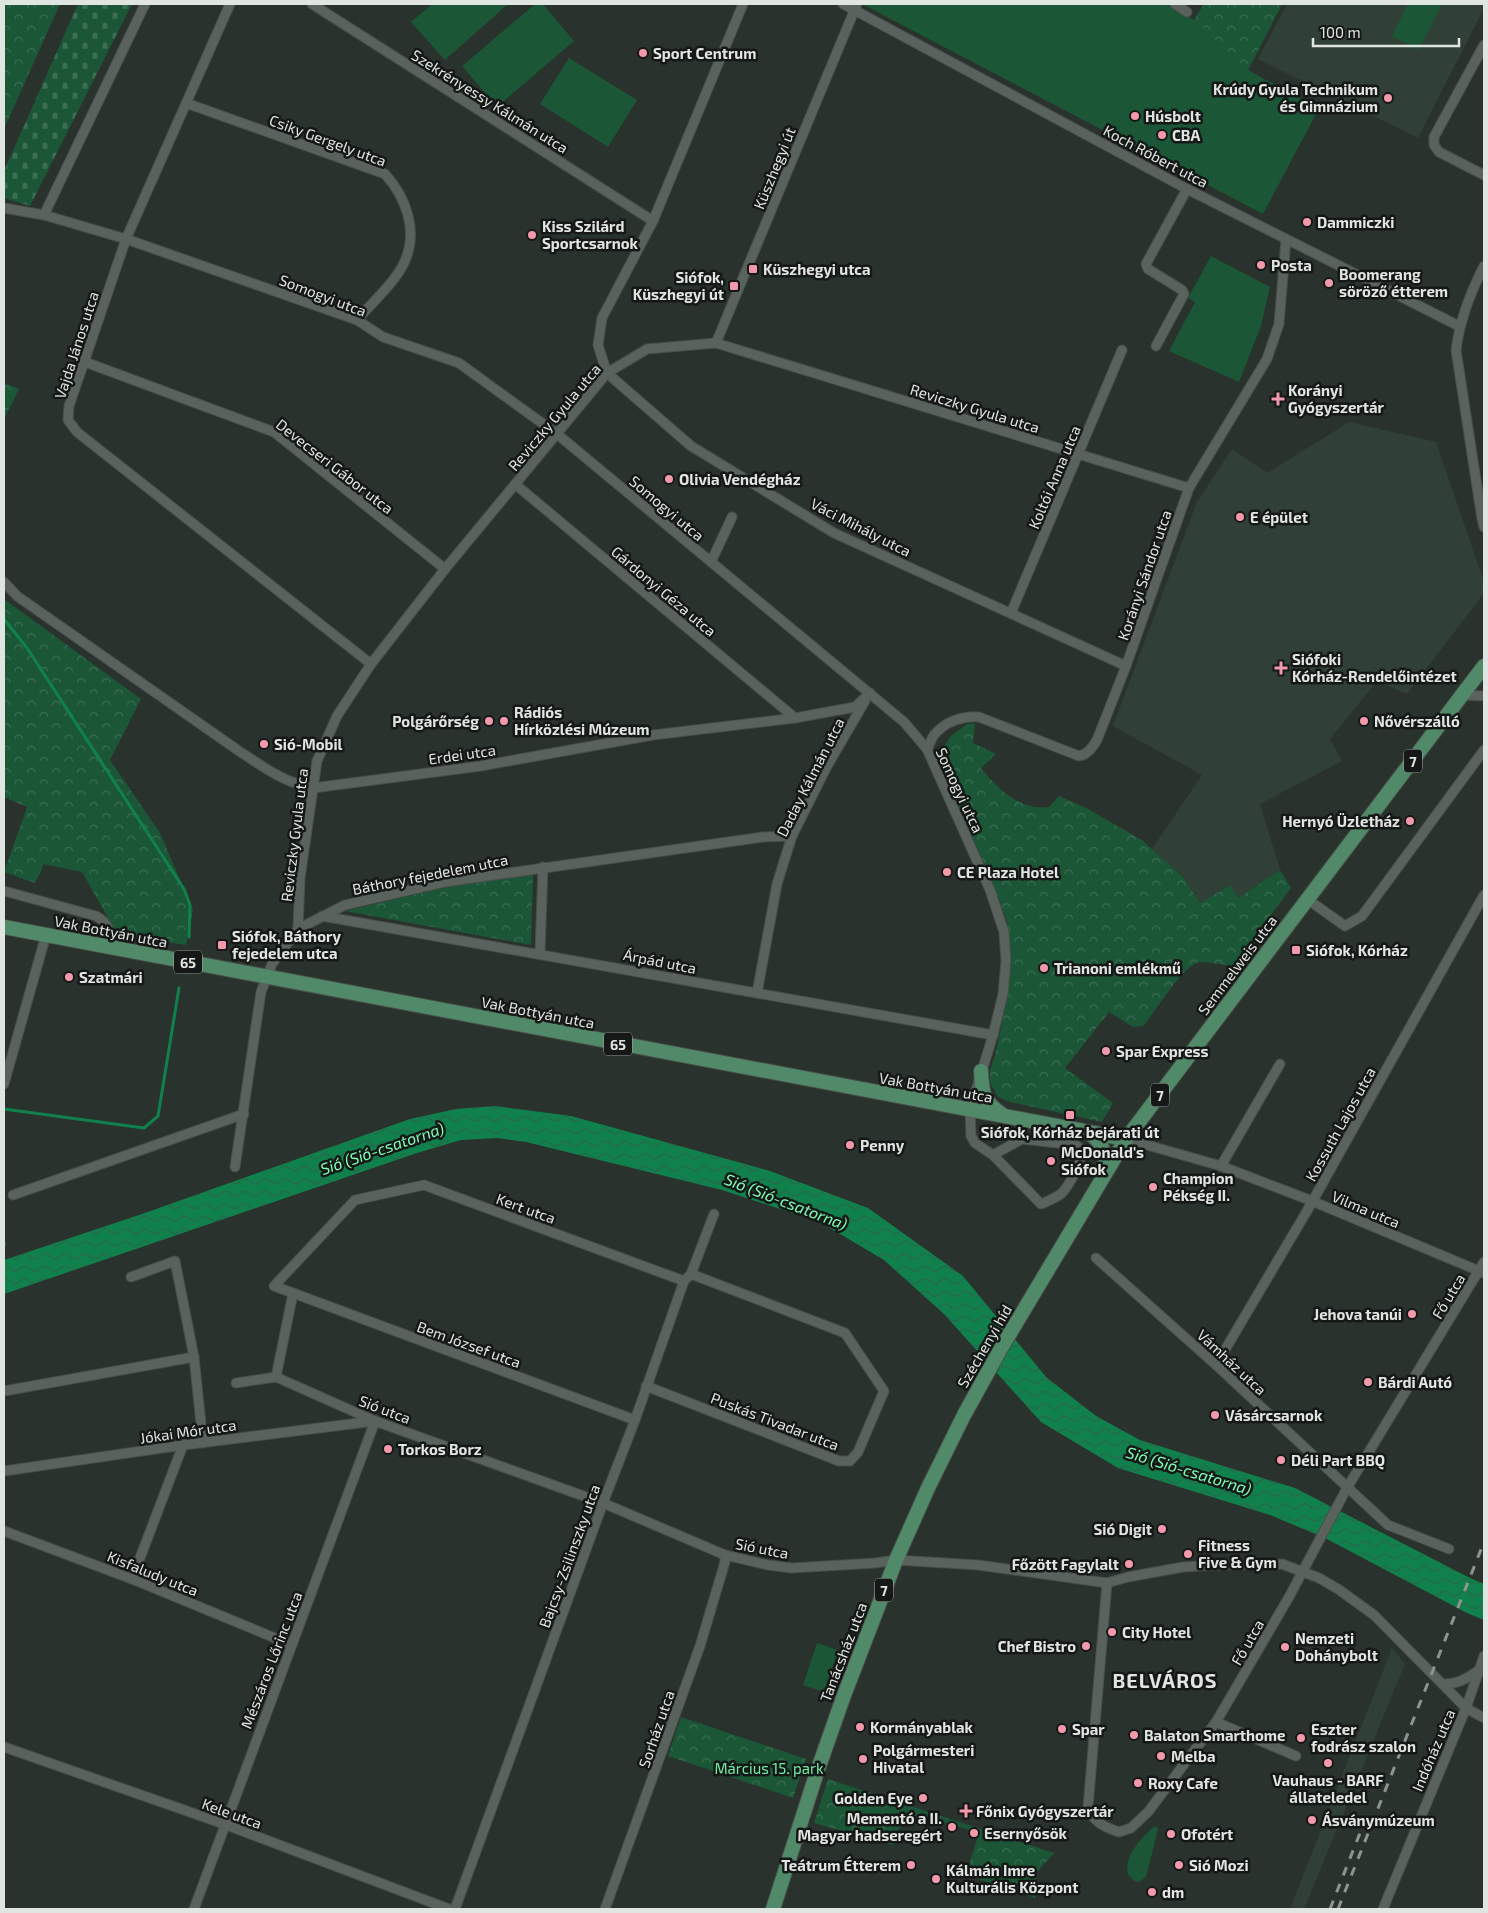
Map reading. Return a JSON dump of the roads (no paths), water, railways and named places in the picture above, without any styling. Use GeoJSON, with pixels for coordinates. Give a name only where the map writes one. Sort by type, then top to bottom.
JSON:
{"type":"FeatureCollection","features":[{"type":"Feature","properties":{"kind":"main road","name":"Semmelweis utca"},"geometry":{"type":"LineString","coordinates":[[1033,1294],[1126,1139],[1484,666]]}},
{"type":"Feature","properties":{"kind":"main road","name":"Vak Bottyán utca"},"geometry":{"type":"LineString","coordinates":[[4,927],[1126,1139]]}},
{"type":"Feature","properties":{"kind":"main road"},"geometry":{"type":"LineString","coordinates":[[981,1071],[982,1093],[992,1108],[1006,1116]]}},
{"type":"Feature","properties":{"kind":"main road"},"geometry":{"type":"LineString","coordinates":[[1084,1130],[1096,1138],[1104,1152],[1104,1175]]}},
{"type":"Feature","properties":{"kind":"main road","name":"Széchenyi híd"},"geometry":{"type":"LineString","coordinates":[[964,1415],[1033,1294]]}},
{"type":"Feature","properties":{"kind":"main road","name":"Tanácsház utca"},"geometry":{"type":"LineString","coordinates":[[773,1909],[816,1772],[842,1698],[896,1560],[928,1488],[964,1415]]}},
{"type":"Feature","properties":{"kind":"street"},"geometry":{"type":"LineString","coordinates":[[44,215],[145,4]]}},
{"type":"Feature","properties":{"kind":"street","name":"Vajda János utca"},"geometry":{"type":"LineString","coordinates":[[230,4],[126,239],[70,406],[68,420],[77,432],[371,664]]}},
{"type":"Feature","properties":{"kind":"street","name":"Szekrényessy Kálmán utca"},"geometry":{"type":"LineString","coordinates":[[312,4],[653,221]]}},
{"type":"Feature","properties":{"kind":"street"},"geometry":{"type":"LineString","coordinates":[[607,373],[598,345],[602,318],[653,221],[744,4]]}},
{"type":"Feature","properties":{"kind":"street","name":"Koch Róbert utca"},"geometry":{"type":"LineString","coordinates":[[843,4],[855,7],[1188,189],[1459,326]]}},
{"type":"Feature","properties":{"kind":"street"},"geometry":{"type":"LineString","coordinates":[[1175,4],[1187,12]]}},
{"type":"Feature","properties":{"kind":"street","name":"Küszhegyi út"},"geometry":{"type":"LineString","coordinates":[[716,343],[855,7]]}},
{"type":"Feature","properties":{"kind":"street"},"geometry":{"type":"LineString","coordinates":[[1484,45],[1434,137],[1434,145],[1439,152],[1484,175]]}},
{"type":"Feature","properties":{"kind":"street","name":"Csiky Gergely utca"},"geometry":{"type":"LineString","coordinates":[[186,104],[385,174],[397,187],[407,210],[410,237],[404,263],[389,285],[357,320]]}},
{"type":"Feature","properties":{"kind":"street"},"geometry":{"type":"LineString","coordinates":[[1156,346],[1184,294],[1182,290],[1148,269],[1146,264],[1188,189]]}},
{"type":"Feature","properties":{"kind":"street","name":"Somogyi utca"},"geometry":{"type":"LineString","coordinates":[[4,208],[44,215],[126,239],[357,320],[383,337],[459,363],[557,434],[904,722],[927,749],[990,890],[1004,932],[1006,961],[1002,994],[993,1035],[970,1110],[971,1136],[975,1143],[993,1155],[1041,1204],[1052,1200],[1063,1192],[1082,1160],[1082,1150],[1076,1145],[1022,1139],[993,1155]]}},
{"type":"Feature","properties":{"kind":"street","name":"Korányi Sándor utca"},"geometry":{"type":"LineString","coordinates":[[927,749],[935,734],[952,721],[964,716],[979,717],[1079,756],[1085,755],[1097,740],[1126,666],[1189,488],[1267,359],[1279,324],[1286,239]]}},
{"type":"Feature","properties":{"kind":"street"},"geometry":{"type":"LineString","coordinates":[[1484,266],[1470,295],[1459,326],[1456,350],[1484,527]]}},
{"type":"Feature","properties":{"kind":"street","name":"Reviczky Gyula utca"},"geometry":{"type":"LineString","coordinates":[[298,929],[300,878],[312,788],[317,761],[337,716],[371,664],[445,569],[607,373],[647,349],[716,343],[1189,488]]}},
{"type":"Feature","properties":{"kind":"street","name":"Koltói Anna utca"},"geometry":{"type":"LineString","coordinates":[[1011,613],[1122,350]]}},
{"type":"Feature","properties":{"kind":"street","name":"Devecseri Gábor utca"},"geometry":{"type":"LineString","coordinates":[[85,362],[274,432],[445,569]]}},
{"type":"Feature","properties":{"kind":"street","name":"Váci Mihály utca"},"geometry":{"type":"LineString","coordinates":[[607,373],[691,446],[834,533],[1126,666]]}},
{"type":"Feature","properties":{"kind":"street","name":"Gárdonyi Géza utca"},"geometry":{"type":"LineString","coordinates":[[515,484],[795,718]]}},
{"type":"Feature","properties":{"kind":"street"},"geometry":{"type":"LineString","coordinates":[[711,562],[732,517]]}},
{"type":"Feature","properties":{"kind":"street","name":"Erdei utca"},"geometry":{"type":"LineString","coordinates":[[4,582],[17,596],[238,751],[272,773],[297,785],[312,788],[481,766],[653,735],[795,718],[855,707],[870,693]]}},
{"type":"Feature","properties":{"kind":"street","name":"Daday Kálmán utca"},"geometry":{"type":"LineString","coordinates":[[757,994],[778,884],[792,836],[826,768],[870,693]]}},
{"type":"Feature","properties":{"kind":"street"},"geometry":{"type":"LineString","coordinates":[[1462,695],[1484,696]]}},
{"type":"Feature","properties":{"kind":"street"},"geometry":{"type":"LineString","coordinates":[[1307,899],[1345,926],[1362,916],[1484,750]]}},
{"type":"Feature","properties":{"kind":"street","name":"Báthory fejedelem utca"},"geometry":{"type":"LineString","coordinates":[[235,1167],[262,992],[272,964],[298,929],[345,905],[445,882],[763,837],[792,836]]}},
{"type":"Feature","properties":{"kind":"street"},"geometry":{"type":"LineString","coordinates":[[540,953],[543,868]]}},
{"type":"Feature","properties":{"kind":"street"},"geometry":{"type":"LineString","coordinates":[[4,891],[96,916],[105,921],[110,928],[109,947]]}},
{"type":"Feature","properties":{"kind":"street","name":"Kossuth Lajos utca"},"geometry":{"type":"LineString","coordinates":[[1216,1365],[1312,1201],[1484,895]]}},
{"type":"Feature","properties":{"kind":"street","name":"Árpád utca"},"geometry":{"type":"LineString","coordinates":[[322,916],[540,953],[757,994],[993,1035]]}},
{"type":"Feature","properties":{"kind":"street"},"geometry":{"type":"LineString","coordinates":[[4,1084],[46,935]]}},
{"type":"Feature","properties":{"kind":"street"},"geometry":{"type":"LineString","coordinates":[[1220,1166],[1280,1064]]}},
{"type":"Feature","properties":{"kind":"street"},"geometry":{"type":"LineString","coordinates":[[12,1195],[244,1114]]}},
{"type":"Feature","properties":{"kind":"street","name":"Vilma utca"},"geometry":{"type":"LineString","coordinates":[[1126,1139],[1220,1166],[1312,1201],[1482,1272]]}},
{"type":"Feature","properties":{"kind":"street","name":"Kert utca"},"geometry":{"type":"LineString","coordinates":[[355,1200],[424,1185],[684,1281]]}},
{"type":"Feature","properties":{"kind":"street","name":"Bem József utca"},"geometry":{"type":"LineString","coordinates":[[355,1200],[274,1286],[635,1420]]}},
{"type":"Feature","properties":{"kind":"street","name":"Bajcsy-Zsilinszky utca"},"geometry":{"type":"LineString","coordinates":[[455,1909],[635,1420],[684,1281],[691,1274],[714,1214]]}},
{"type":"Feature","properties":{"kind":"street","name":"Vámház utca"},"geometry":{"type":"LineString","coordinates":[[1096,1258],[1216,1365],[1388,1525],[1450,1550]]}},
{"type":"Feature","properties":{"kind":"street"},"geometry":{"type":"LineString","coordinates":[[132,1277],[175,1262],[194,1357],[203,1443]]}},
{"type":"Feature","properties":{"kind":"street","name":"Fő utca"},"geometry":{"type":"LineString","coordinates":[[1107,1583],[1088,1807],[1091,1816],[1101,1826],[1119,1832],[1131,1828],[1148,1812],[1216,1722],[1303,1571],[1341,1498],[1482,1272],[1484,1262]]}},
{"type":"Feature","properties":{"kind":"street","name":"Puskás Tivadar utca"},"geometry":{"type":"LineString","coordinates":[[646,1386],[839,1461],[850,1461],[858,1452],[884,1391],[845,1333],[691,1274]]}},
{"type":"Feature","properties":{"kind":"street"},"geometry":{"type":"LineString","coordinates":[[236,1383],[276,1377],[293,1293]]}},
{"type":"Feature","properties":{"kind":"street"},"geometry":{"type":"LineString","coordinates":[[4,1391],[194,1357]]}},
{"type":"Feature","properties":{"kind":"street","name":"Sió utca"},"geometry":{"type":"LineString","coordinates":[[276,1377],[375,1421],[603,1503],[725,1555],[768,1565],[792,1568],[896,1560],[978,1565],[1107,1583],[1128,1577],[1215,1565],[1277,1564],[1303,1571],[1338,1589],[1374,1615],[1466,1708],[1484,1718]]}},
{"type":"Feature","properties":{"kind":"street"},"geometry":{"type":"LineString","coordinates":[[345,1425],[360,1414]]}},
{"type":"Feature","properties":{"kind":"street","name":"Jókai Mór utca"},"geometry":{"type":"LineString","coordinates":[[4,1471],[183,1445],[375,1421]]}},
{"type":"Feature","properties":{"kind":"street","name":"Mészáros Lőrinc utca"},"geometry":{"type":"LineString","coordinates":[[194,1909],[375,1421]]}},
{"type":"Feature","properties":{"kind":"street"},"geometry":{"type":"LineString","coordinates":[[132,1579],[183,1445]]}},
{"type":"Feature","properties":{"kind":"street","name":"Kisfaludy utca"},"geometry":{"type":"LineString","coordinates":[[4,1531],[132,1579],[292,1644]]}},
{"type":"Feature","properties":{"kind":"street","name":"Sorház utca"},"geometry":{"type":"LineString","coordinates":[[606,1909],[700,1646],[725,1562],[725,1555]]}},
{"type":"Feature","properties":{"kind":"street","name":"Indóház utca"},"geometry":{"type":"LineString","coordinates":[[1383,1909],[1466,1708],[1484,1656]]}},
{"type":"Feature","properties":{"kind":"street"},"geometry":{"type":"LineString","coordinates":[[1443,1684],[1456,1683],[1468,1678],[1479,1670]]}},
{"type":"Feature","properties":{"kind":"street"},"geometry":{"type":"LineString","coordinates":[[1216,1722],[1296,1756]]}},
{"type":"Feature","properties":{"kind":"street","name":"Kele utca"},"geometry":{"type":"LineString","coordinates":[[4,1747],[224,1824],[449,1909]]}},
{"type":"Feature","properties":{"kind":"water","name":"Sió (Sió-csatorna)"},"geometry":{"type":"Polygon","coordinates":[[[495,1106],[571,1116],[770,1171],[868,1208],[963,1276],[1046,1377],[1096,1416],[1140,1440],[1295,1488],[1484,1584],[1484,1620],[1467,1613],[1325,1538],[1270,1515],[1118,1468],[1041,1422],[944,1314],[884,1260],[820,1222],[722,1190],[526,1142],[497,1138],[461,1140],[417,1153],[4,1294],[4,1260],[142,1214],[410,1119],[456,1109],[495,1106]]]}},
{"type":"Feature","properties":{"kind":"waterway"},"geometry":{"type":"LineString","coordinates":[[4,619],[27,648],[184,889],[190,905],[189,937]]}},
{"type":"Feature","properties":{"kind":"waterway"},"geometry":{"type":"LineString","coordinates":[[4,1109],[144,1128],[158,1116],[179,988]]}},
{"type":"Feature","properties":{"kind":"railway"},"geometry":{"type":"LineString","coordinates":[[1338,1909],[1484,1542]]}},
{"type":"Feature","properties":{"kind":"railway"},"geometry":{"type":"LineString","coordinates":[[1330,1909],[1362,1828],[1370,1813]]}},
{"type":"Feature","properties":{"kind":"place","name":"Sport Centrum"},"geometry":{"type":"Point","coordinates":[643,53]}},
{"type":"Feature","properties":{"kind":"place","name":"Krúdy Gyula Technikum és Gimnázium"},"geometry":{"type":"Point","coordinates":[1388,98]}},
{"type":"Feature","properties":{"kind":"place","name":"Húsbolt"},"geometry":{"type":"Point","coordinates":[1135,116]}},
{"type":"Feature","properties":{"kind":"place","name":"CBA"},"geometry":{"type":"Point","coordinates":[1162,135]}},
{"type":"Feature","properties":{"kind":"place","name":"Dammiczki"},"geometry":{"type":"Point","coordinates":[1307,222]}},
{"type":"Feature","properties":{"kind":"place","name":"Kiss Szilárd Sportcsarnok"},"geometry":{"type":"Point","coordinates":[532,235]}},
{"type":"Feature","properties":{"kind":"place","name":"Posta"},"geometry":{"type":"Point","coordinates":[1261,265]}},
{"type":"Feature","properties":{"kind":"place","name":"Küszhegyi utca"},"geometry":{"type":"Point","coordinates":[753,269]}},
{"type":"Feature","properties":{"kind":"place","name":"Boomerang söröző étterem"},"geometry":{"type":"Point","coordinates":[1329,283]}},
{"type":"Feature","properties":{"kind":"place","name":"Siófok, Küszhegyi út"},"geometry":{"type":"Point","coordinates":[734,286]}},
{"type":"Feature","properties":{"kind":"place","name":"Korányi Gyógyszertár"},"geometry":{"type":"Point","coordinates":[1278,399]}},
{"type":"Feature","properties":{"kind":"place","name":"Olivia Vendégház"},"geometry":{"type":"Point","coordinates":[669,479]}},
{"type":"Feature","properties":{"kind":"place","name":"E épület"},"geometry":{"type":"Point","coordinates":[1240,517]}},
{"type":"Feature","properties":{"kind":"place","name":"Siófoki Kórház-Rendelőintézet"},"geometry":{"type":"Point","coordinates":[1281,668]}},
{"type":"Feature","properties":{"kind":"place","name":"Polgárőrség"},"geometry":{"type":"Point","coordinates":[489,721]}},
{"type":"Feature","properties":{"kind":"place","name":"Rádiós Hírközlési Múzeum"},"geometry":{"type":"Point","coordinates":[504,721]}},
{"type":"Feature","properties":{"kind":"place","name":"Nővérszálló"},"geometry":{"type":"Point","coordinates":[1364,721]}},
{"type":"Feature","properties":{"kind":"place","name":"Sió-Mobil"},"geometry":{"type":"Point","coordinates":[264,744]}},
{"type":"Feature","properties":{"kind":"place","name":"Hernyó Üzletház"},"geometry":{"type":"Point","coordinates":[1410,821]}},
{"type":"Feature","properties":{"kind":"place","name":"CE Plaza Hotel"},"geometry":{"type":"Point","coordinates":[947,872]}},
{"type":"Feature","properties":{"kind":"place","name":"Siófok, Báthory fejedelem utca"},"geometry":{"type":"Point","coordinates":[222,945]}},
{"type":"Feature","properties":{"kind":"place","name":"Siófok, Kórház"},"geometry":{"type":"Point","coordinates":[1296,950]}},
{"type":"Feature","properties":{"kind":"place","name":"Trianoni emlékmű"},"geometry":{"type":"Point","coordinates":[1044,968]}},
{"type":"Feature","properties":{"kind":"place","name":"Szatmári"},"geometry":{"type":"Point","coordinates":[69,977]}},
{"type":"Feature","properties":{"kind":"place","name":"Spar Express"},"geometry":{"type":"Point","coordinates":[1106,1051]}},
{"type":"Feature","properties":{"kind":"place","name":"Siófok, Kórház bejárati út"},"geometry":{"type":"Point","coordinates":[1070,1115]}},
{"type":"Feature","properties":{"kind":"place","name":"Penny"},"geometry":{"type":"Point","coordinates":[850,1145]}},
{"type":"Feature","properties":{"kind":"place","name":"McDonald's Siófok"},"geometry":{"type":"Point","coordinates":[1051,1161]}},
{"type":"Feature","properties":{"kind":"place","name":"Champion Pékség II."},"geometry":{"type":"Point","coordinates":[1153,1187]}},
{"type":"Feature","properties":{"kind":"place","name":"Jehova tanúi"},"geometry":{"type":"Point","coordinates":[1412,1314]}},
{"type":"Feature","properties":{"kind":"place","name":"Bárdi Autó"},"geometry":{"type":"Point","coordinates":[1368,1382]}},
{"type":"Feature","properties":{"kind":"place","name":"Vásárcsarnok"},"geometry":{"type":"Point","coordinates":[1215,1415]}},
{"type":"Feature","properties":{"kind":"place","name":"Torkos Borz"},"geometry":{"type":"Point","coordinates":[388,1449]}},
{"type":"Feature","properties":{"kind":"place","name":"Déli Part BBQ"},"geometry":{"type":"Point","coordinates":[1281,1460]}},
{"type":"Feature","properties":{"kind":"place","name":"Sió Digit"},"geometry":{"type":"Point","coordinates":[1162,1529]}},
{"type":"Feature","properties":{"kind":"place","name":"Fitness Five & Gym"},"geometry":{"type":"Point","coordinates":[1188,1554]}},
{"type":"Feature","properties":{"kind":"place","name":"Főzött Fagylalt"},"geometry":{"type":"Point","coordinates":[1129,1564]}},
{"type":"Feature","properties":{"kind":"place","name":"City Hotel"},"geometry":{"type":"Point","coordinates":[1112,1632]}},
{"type":"Feature","properties":{"kind":"place","name":"Chef Bistro"},"geometry":{"type":"Point","coordinates":[1086,1646]}},
{"type":"Feature","properties":{"kind":"place","name":"Nemzeti Dohánybolt"},"geometry":{"type":"Point","coordinates":[1285,1647]}},
{"type":"Feature","properties":{"kind":"place","name":"Kormányablak"},"geometry":{"type":"Point","coordinates":[860,1727]}},
{"type":"Feature","properties":{"kind":"place","name":"Spar"},"geometry":{"type":"Point","coordinates":[1062,1729]}},
{"type":"Feature","properties":{"kind":"place","name":"Balaton Smarthome"},"geometry":{"type":"Point","coordinates":[1134,1735]}},
{"type":"Feature","properties":{"kind":"place","name":"Eszter fodrász szalon"},"geometry":{"type":"Point","coordinates":[1301,1738]}},
{"type":"Feature","properties":{"kind":"place","name":"Melba"},"geometry":{"type":"Point","coordinates":[1161,1756]}},
{"type":"Feature","properties":{"kind":"place","name":"Polgármesteri Hivatal"},"geometry":{"type":"Point","coordinates":[863,1759]}},
{"type":"Feature","properties":{"kind":"place","name":"Vauhaus - BARF állateledel"},"geometry":{"type":"Point","coordinates":[1328,1763]}},
{"type":"Feature","properties":{"kind":"place","name":"Roxy Cafe"},"geometry":{"type":"Point","coordinates":[1138,1783]}},
{"type":"Feature","properties":{"kind":"place","name":"Golden Eye"},"geometry":{"type":"Point","coordinates":[923,1798]}},
{"type":"Feature","properties":{"kind":"place","name":"Főnix Gyógyszertár"},"geometry":{"type":"Point","coordinates":[966,1811]}},
{"type":"Feature","properties":{"kind":"place","name":"Ásványmúzeum"},"geometry":{"type":"Point","coordinates":[1312,1820]}},
{"type":"Feature","properties":{"kind":"place","name":"Mementó a II. Magyar hadseregért"},"geometry":{"type":"Point","coordinates":[952,1827]}},
{"type":"Feature","properties":{"kind":"place","name":"Esernyősök"},"geometry":{"type":"Point","coordinates":[974,1833]}},
{"type":"Feature","properties":{"kind":"place","name":"Ofotért"},"geometry":{"type":"Point","coordinates":[1171,1834]}},
{"type":"Feature","properties":{"kind":"place","name":"Teátrum Étterem"},"geometry":{"type":"Point","coordinates":[911,1865]}},
{"type":"Feature","properties":{"kind":"place","name":"Sió Mozi"},"geometry":{"type":"Point","coordinates":[1179,1865]}},
{"type":"Feature","properties":{"kind":"place","name":"Kálmán Imre Kulturális Központ"},"geometry":{"type":"Point","coordinates":[936,1879]}},
{"type":"Feature","properties":{"kind":"place","name":"dm"},"geometry":{"type":"Point","coordinates":[1152,1892]}},
{"type":"Feature","properties":{"kind":"district","name":"BELVÁROS"},"geometry":{"type":"Point","coordinates":[1165,1680]}},
{"type":"Feature","properties":{"kind":"park label","name":"Március 15. park"},"geometry":{"type":"Point","coordinates":[769,1768]}}]}
